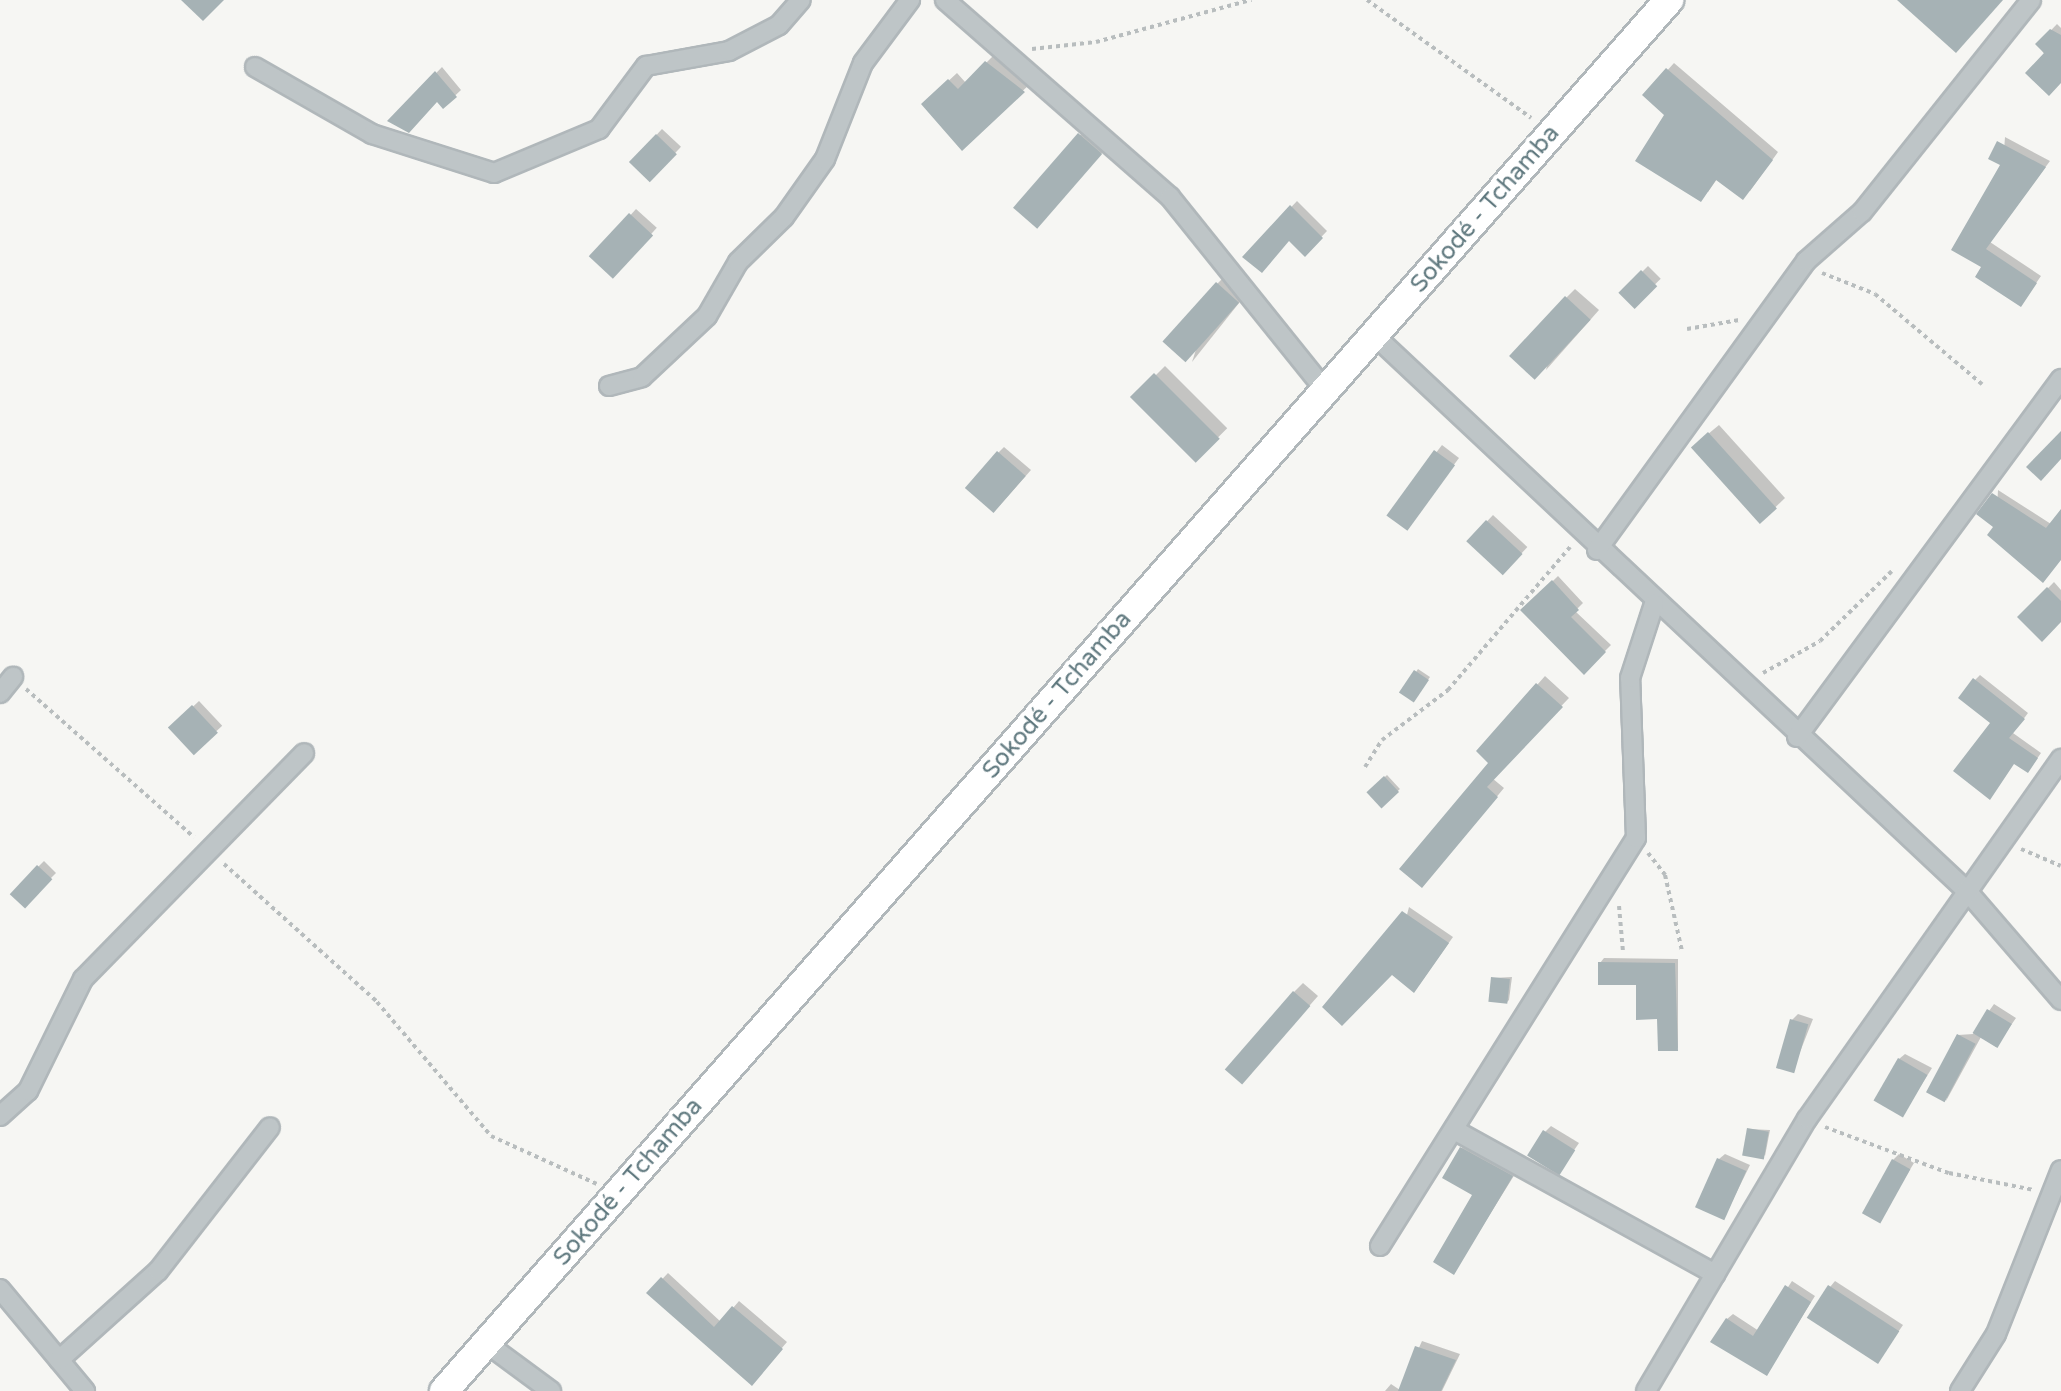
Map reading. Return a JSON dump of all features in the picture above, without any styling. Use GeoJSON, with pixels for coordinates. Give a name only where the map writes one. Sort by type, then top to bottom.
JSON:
{"type":"FeatureCollection","features":[{"type":"Feature","properties":{"kind":"main road","name":"Sokodé - Tchamba"},"geometry":{"type":"LineString","coordinates":[[444,1391],[1669,0]]}},
{"type":"Feature","properties":{"kind":"street"},"geometry":{"type":"LineString","coordinates":[[255,67],[372,134],[494,173],[599,129],[646,66],[729,51],[779,25],[801,0]]}},
{"type":"Feature","properties":{"kind":"street"},"geometry":{"type":"LineString","coordinates":[[609,386],[642,377],[707,316],[738,262],[784,217],[825,159],[863,63],[910,0]]}},
{"type":"Feature","properties":{"kind":"street"},"geometry":{"type":"LineString","coordinates":[[945,0],[1011,51],[1170,197],[1325,390]]}},
{"type":"Feature","properties":{"kind":"street"},"geometry":{"type":"LineString","coordinates":[[1597,550],[1806,261],[1862,212],[2031,0]]}},
{"type":"Feature","properties":{"kind":"street"},"geometry":{"type":"LineString","coordinates":[[1374,335],[1654,604],[1967,891],[2061,1000]]}},
{"type":"Feature","properties":{"kind":"street"},"geometry":{"type":"LineString","coordinates":[[1797,737],[2061,379]]}},
{"type":"Feature","properties":{"kind":"street"},"geometry":{"type":"LineString","coordinates":[[1380,1246],[1458,1132],[1636,838],[1630,678],[1654,604]]}},
{"type":"Feature","properties":{"kind":"street"},"geometry":{"type":"LineString","coordinates":[[0,693],[13,677]]}},
{"type":"Feature","properties":{"kind":"street"},"geometry":{"type":"LineString","coordinates":[[0,1116],[28,1091],[83,979],[304,753]]}},
{"type":"Feature","properties":{"kind":"street"},"geometry":{"type":"LineString","coordinates":[[1646,1391],[1807,1119],[2061,759]]}},
{"type":"Feature","properties":{"kind":"street"},"geometry":{"type":"LineString","coordinates":[[59,1360],[158,1271],[270,1127]]}},
{"type":"Feature","properties":{"kind":"street"},"geometry":{"type":"LineString","coordinates":[[1458,1132],[1715,1274]]}},
{"type":"Feature","properties":{"kind":"street"},"geometry":{"type":"LineString","coordinates":[[1960,1391],[1996,1334],[2061,1170]]}},
{"type":"Feature","properties":{"kind":"street"},"geometry":{"type":"LineString","coordinates":[[0,1289],[85,1391]]}},
{"type":"Feature","properties":{"kind":"street"},"geometry":{"type":"LineString","coordinates":[[486,1343],[551,1391]]}},
{"type":"Feature","properties":{"kind":"path"},"geometry":{"type":"LineString","coordinates":[[1011,51],[1096,42],[1251,0]]}},
{"type":"Feature","properties":{"kind":"path"},"geometry":{"type":"LineString","coordinates":[[1367,0],[1446,63],[1554,131]]}},
{"type":"Feature","properties":{"kind":"path"},"geometry":{"type":"LineString","coordinates":[[1806,261],[1875,294],[1982,384]]}},
{"type":"Feature","properties":{"kind":"path"},"geometry":{"type":"LineString","coordinates":[[1365,767],[1382,740],[1448,690],[1559,566],[1576,530]]}},
{"type":"Feature","properties":{"kind":"path"},"geometry":{"type":"LineString","coordinates":[[1737,681],[1809,650],[1899,564]]}},
{"type":"Feature","properties":{"kind":"path"},"geometry":{"type":"LineString","coordinates":[[13,677],[377,1002],[491,1136],[544,1164],[589,1176],[614,1198]]}},
{"type":"Feature","properties":{"kind":"path"},"geometry":{"type":"LineString","coordinates":[[1636,838],[1665,875],[1682,951]]}},
{"type":"Feature","properties":{"kind":"path"},"geometry":{"type":"LineString","coordinates":[[2005,839],[2061,866]]}},
{"type":"Feature","properties":{"kind":"path"},"geometry":{"type":"LineString","coordinates":[[1616,868],[1623,952]]}},
{"type":"Feature","properties":{"kind":"path"},"geometry":{"type":"LineString","coordinates":[[1807,1119],[1949,1173],[2052,1193]]}},
{"type":"Feature","properties":{"kind":"building"},"geometry":{"type":"Polygon","coordinates":[[[181,0],[224,0],[203,21],[181,0]]]}},
{"type":"Feature","properties":{"kind":"building"},"geometry":{"type":"Polygon","coordinates":[[[1897,0],[2003,0],[1956,53],[1897,0]]]}},
{"type":"Feature","properties":{"kind":"building"},"geometry":{"type":"Polygon","coordinates":[[[2050,29],[2061,35],[2061,83],[2049,96],[2025,73],[2044,53],[2035,44],[2050,29]]]}},
{"type":"Feature","properties":{"kind":"building"},"geometry":{"type":"Polygon","coordinates":[[[985,61],[1025,92],[962,151],[921,104],[948,79],[958,89],[985,61]]]}},
{"type":"Feature","properties":{"kind":"building"},"geometry":{"type":"Polygon","coordinates":[[[1666,68],[1773,160],[1743,200],[1716,180],[1701,202],[1635,161],[1664,115],[1642,95],[1666,68]]]}},
{"type":"Feature","properties":{"kind":"building"},"geometry":{"type":"Polygon","coordinates":[[[435,71],[457,97],[443,109],[437,102],[409,133],[387,121],[435,71]]]}},
{"type":"Feature","properties":{"kind":"building"},"geometry":{"type":"Polygon","coordinates":[[[1078,133],[1102,154],[1037,229],[1013,208],[1078,133]]]}},
{"type":"Feature","properties":{"kind":"building"},"geometry":{"type":"Polygon","coordinates":[[[656,134],[677,154],[650,182],[629,162],[656,134]]]}},
{"type":"Feature","properties":{"kind":"building"},"geometry":{"type":"Polygon","coordinates":[[[1997,141],[2046,167],[1986,249],[2037,283],[2021,307],[1975,277],[1981,267],[1951,250],[2000,165],[1988,159],[1997,141]]]}},
{"type":"Feature","properties":{"kind":"building"},"geometry":{"type":"Polygon","coordinates":[[[1290,205],[1323,238],[1305,257],[1289,241],[1262,273],[1242,257],[1290,205]]]}},
{"type":"Feature","properties":{"kind":"building"},"geometry":{"type":"Polygon","coordinates":[[[629,213],[653,236],[613,279],[589,256],[629,213]]]}},
{"type":"Feature","properties":{"kind":"building"},"geometry":{"type":"Polygon","coordinates":[[[1641,270],[1657,286],[1635,309],[1618,293],[1641,270]]]}},
{"type":"Feature","properties":{"kind":"building"},"geometry":{"type":"Polygon","coordinates":[[[1216,282],[1239,303],[1186,362],[1162,341],[1216,282]]]}},
{"type":"Feature","properties":{"kind":"building"},"geometry":{"type":"Polygon","coordinates":[[[1565,296],[1591,320],[1535,380],[1509,356],[1565,296]]]}},
{"type":"Feature","properties":{"kind":"building"},"geometry":{"type":"Polygon","coordinates":[[[1154,373],[1220,439],[1196,463],[1130,397],[1154,373]]]}},
{"type":"Feature","properties":{"kind":"building"},"geometry":{"type":"Polygon","coordinates":[[[2061,431],[2061,459],[2041,481],[2026,467],[2061,431]]]}},
{"type":"Feature","properties":{"kind":"building"},"geometry":{"type":"Polygon","coordinates":[[[1708,432],[1777,509],[1760,524],[1691,447],[1708,432]]]}},
{"type":"Feature","properties":{"kind":"building"},"geometry":{"type":"Polygon","coordinates":[[[1434,450],[1455,465],[1407,531],[1386,516],[1434,450]]]}},
{"type":"Feature","properties":{"kind":"building"},"geometry":{"type":"Polygon","coordinates":[[[997,451],[1026,476],[994,513],[965,488],[997,451]]]}},
{"type":"Feature","properties":{"kind":"building"},"geometry":{"type":"Polygon","coordinates":[[[1992,493],[2046,528],[2061,509],[2061,560],[2043,583],[1987,535],[1993,527],[1976,514],[1992,493]]]}},
{"type":"Feature","properties":{"kind":"building"},"geometry":{"type":"Polygon","coordinates":[[[1486,520],[1523,554],[1503,575],[1466,541],[1486,520]]]}},
{"type":"Feature","properties":{"kind":"building"},"geometry":{"type":"Polygon","coordinates":[[[1552,580],[1579,610],[1571,617],[1606,652],[1584,675],[1520,610],[1552,580]]]}},
{"type":"Feature","properties":{"kind":"building"},"geometry":{"type":"Polygon","coordinates":[[[2047,587],[2061,601],[2061,622],[2042,642],[2017,617],[2047,587]]]}},
{"type":"Feature","properties":{"kind":"building"},"geometry":{"type":"Polygon","coordinates":[[[1414,670],[1429,680],[1414,702],[1399,692],[1414,670]]]}},
{"type":"Feature","properties":{"kind":"building"},"geometry":{"type":"Polygon","coordinates":[[[1973,678],[2025,719],[2009,738],[2038,758],[2028,773],[2014,764],[1990,800],[1953,771],[1990,723],[1958,698],[1973,678]]]}},
{"type":"Feature","properties":{"kind":"building"},"geometry":{"type":"Polygon","coordinates":[[[1536,683],[1563,707],[1487,787],[1498,797],[1422,888],[1399,869],[1488,763],[1476,751],[1536,683]]]}},
{"type":"Feature","properties":{"kind":"building"},"geometry":{"type":"Polygon","coordinates":[[[192,705],[218,733],[194,755],[168,728],[192,705]]]}},
{"type":"Feature","properties":{"kind":"building"},"geometry":{"type":"Polygon","coordinates":[[[1384,776],[1399,792],[1381,808],[1366,792],[1384,776]]]}},
{"type":"Feature","properties":{"kind":"building"},"geometry":{"type":"Polygon","coordinates":[[[37,865],[52,879],[25,909],[10,894],[37,865]]]}},
{"type":"Feature","properties":{"kind":"building"},"geometry":{"type":"Polygon","coordinates":[[[1402,911],[1449,943],[1414,993],[1392,975],[1342,1026],[1322,1007],[1402,911]]]}},
{"type":"Feature","properties":{"kind":"building"},"geometry":{"type":"Polygon","coordinates":[[[1598,962],[1675,963],[1678,1051],[1658,1051],[1657,1019],[1636,1020],[1636,985],[1598,985],[1598,962]]]}},
{"type":"Feature","properties":{"kind":"building"},"geometry":{"type":"Polygon","coordinates":[[[1491,977],[1510,979],[1507,1004],[1488,1002],[1491,977]]]}},
{"type":"Feature","properties":{"kind":"building"},"geometry":{"type":"Polygon","coordinates":[[[1293,991],[1310,1006],[1242,1085],[1225,1069],[1293,991]]]}},
{"type":"Feature","properties":{"kind":"building"},"geometry":{"type":"Polygon","coordinates":[[[1987,1009],[2012,1024],[1997,1048],[1973,1033],[1987,1009]]]}},
{"type":"Feature","properties":{"kind":"building"},"geometry":{"type":"Polygon","coordinates":[[[1790,1019],[1808,1024],[1794,1073],[1776,1068],[1790,1019]]]}},
{"type":"Feature","properties":{"kind":"building"},"geometry":{"type":"Polygon","coordinates":[[[1957,1034],[1976,1044],[1945,1102],[1926,1092],[1957,1034]]]}},
{"type":"Feature","properties":{"kind":"building"},"geometry":{"type":"Polygon","coordinates":[[[1898,1058],[1927,1075],[1903,1117],[1874,1100],[1898,1058]]]}},
{"type":"Feature","properties":{"kind":"building"},"geometry":{"type":"Polygon","coordinates":[[[1747,1128],[1769,1132],[1764,1159],[1742,1156],[1747,1128]]]}},
{"type":"Feature","properties":{"kind":"building"},"geometry":{"type":"Polygon","coordinates":[[[1543,1130],[1575,1150],[1559,1176],[1527,1155],[1543,1130]]]}},
{"type":"Feature","properties":{"kind":"building"},"geometry":{"type":"Polygon","coordinates":[[[1460,1147],[1513,1176],[1454,1275],[1433,1262],[1472,1195],[1442,1178],[1460,1147]]]}},
{"type":"Feature","properties":{"kind":"building"},"geometry":{"type":"Polygon","coordinates":[[[1717,1158],[1746,1171],[1724,1220],[1695,1207],[1717,1158]]]}},
{"type":"Feature","properties":{"kind":"building"},"geometry":{"type":"Polygon","coordinates":[[[1892,1159],[1910,1169],[1880,1223],[1862,1213],[1892,1159]]]}},
{"type":"Feature","properties":{"kind":"building"},"geometry":{"type":"Polygon","coordinates":[[[661,1277],[714,1327],[732,1306],[783,1349],[752,1386],[646,1293],[661,1277]]]}},
{"type":"Feature","properties":{"kind":"building"},"geometry":{"type":"Polygon","coordinates":[[[1785,1285],[1811,1302],[1767,1376],[1710,1342],[1726,1318],[1753,1336],[1785,1285]]]}},
{"type":"Feature","properties":{"kind":"building"},"geometry":{"type":"Polygon","coordinates":[[[1828,1285],[1899,1331],[1878,1364],[1807,1318],[1828,1285]]]}},
{"type":"Feature","properties":{"kind":"building"},"geometry":{"type":"Polygon","coordinates":[[[1415,1346],[1456,1360],[1441,1391],[1398,1391],[1415,1346]]]}}]}
